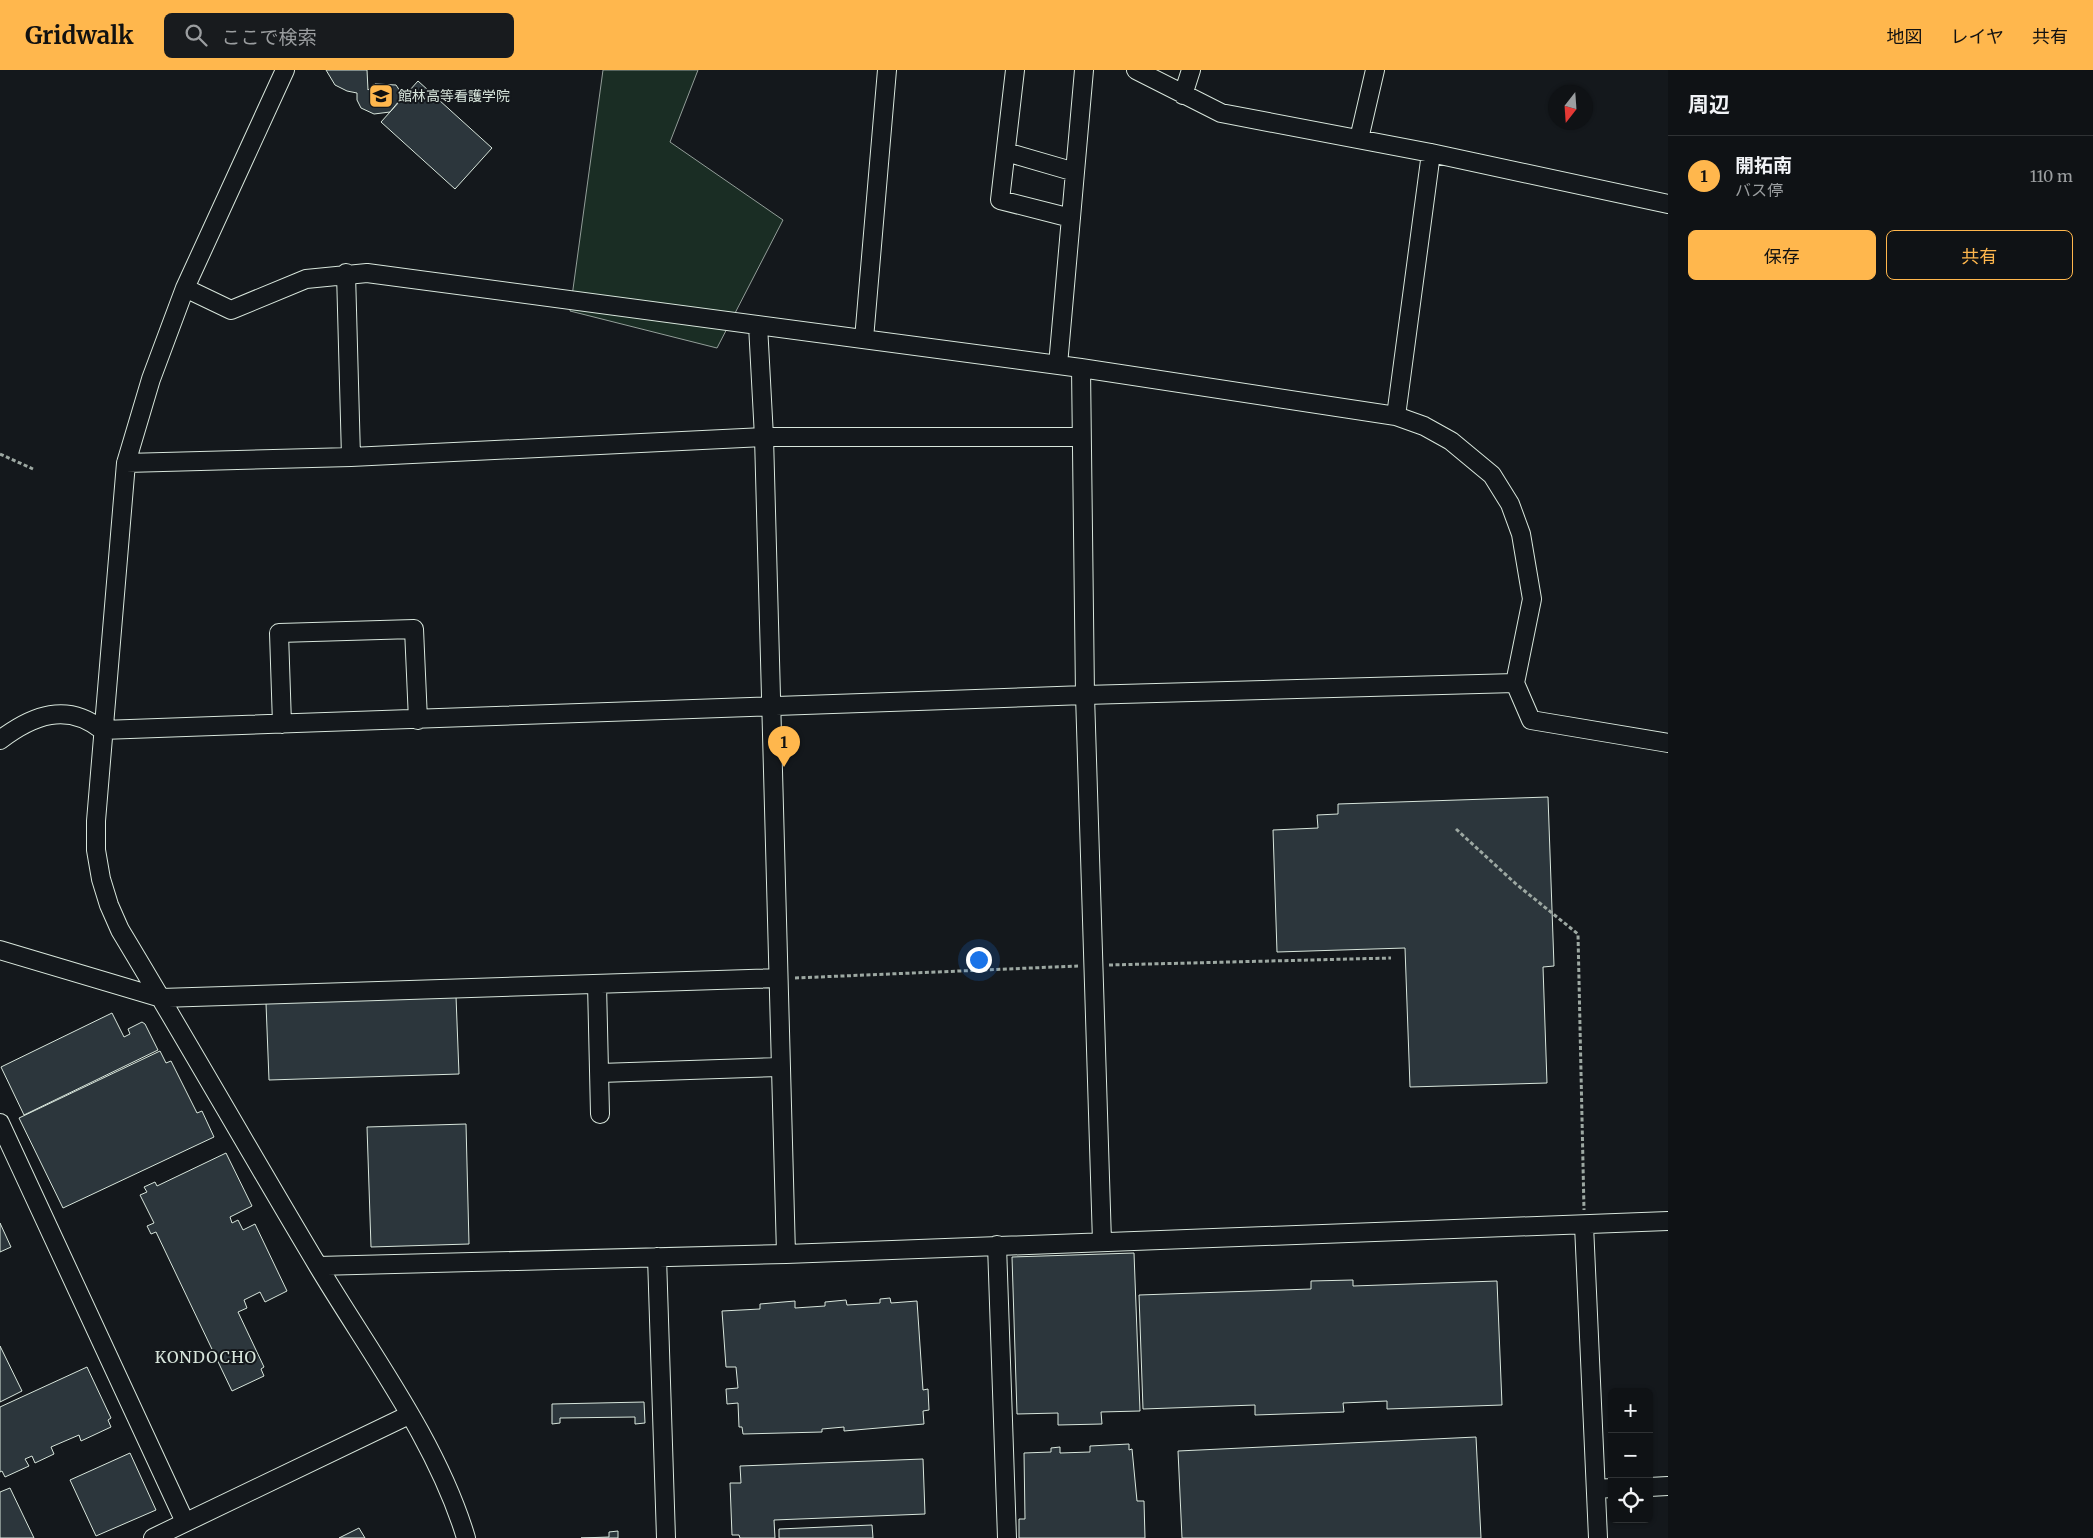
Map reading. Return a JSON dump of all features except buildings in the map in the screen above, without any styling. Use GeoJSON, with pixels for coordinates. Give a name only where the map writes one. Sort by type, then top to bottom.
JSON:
{"type":"FeatureCollection","features":[{"type":"Feature","properties":{"kind":"street"},"geometry":{"type":"LineString","coordinates":[[285,70],[186,288],[151,379],[126,463],[102,730],[96,850],[101,879],[109,905],[120,930],[318,1266],[409,1415],[446,1481],[466,1538]]}},
{"type":"Feature","properties":{"kind":"street"},"geometry":{"type":"LineString","coordinates":[[864,339],[887,70]]}},
{"type":"Feature","properties":{"kind":"street"},"geometry":{"type":"LineString","coordinates":[[1015,70],[1000,200],[1071,218]]}},
{"type":"Feature","properties":{"kind":"street"},"geometry":{"type":"LineString","coordinates":[[1058,365],[1084,70]]}},
{"type":"Feature","properties":{"kind":"street"},"geometry":{"type":"LineString","coordinates":[[1136,70],[1221,113],[1667,200]]}},
{"type":"Feature","properties":{"kind":"street"},"geometry":{"type":"LineString","coordinates":[[1183,95],[1191,70]]}},
{"type":"Feature","properties":{"kind":"street"},"geometry":{"type":"LineString","coordinates":[[1359,139],[1375,70]]}},
{"type":"Feature","properties":{"kind":"street"},"geometry":{"type":"LineString","coordinates":[[1006,152],[1075,172]]}},
{"type":"Feature","properties":{"kind":"street"},"geometry":{"type":"LineString","coordinates":[[1396,416],[1431,153]]}},
{"type":"Feature","properties":{"kind":"street"},"geometry":{"type":"LineString","coordinates":[[186,288],[231,310],[306,279],[346,273],[366,273],[1080,368],[1396,416],[1424,426],[1451,441],[1492,475],[1510,504],[1521,534],[1532,599],[1515,683],[1532,720],[1668,743]]}},
{"type":"Feature","properties":{"kind":"street"},"geometry":{"type":"LineString","coordinates":[[346,273],[351,457]]}},
{"type":"Feature","properties":{"kind":"street"},"geometry":{"type":"LineString","coordinates":[[758,325],[764,437],[777,978],[786,1254]]}},
{"type":"Feature","properties":{"kind":"street"},"geometry":{"type":"LineString","coordinates":[[1080,368],[1085,695],[1102,1242]]}},
{"type":"Feature","properties":{"kind":"street"},"geometry":{"type":"LineString","coordinates":[[126,463],[351,457],[764,437],[1081,437]]}},
{"type":"Feature","properties":{"kind":"street"},"geometry":{"type":"LineString","coordinates":[[282,724],[279,633],[414,629],[418,720]]}},
{"type":"Feature","properties":{"kind":"street"},"geometry":{"type":"LineString","coordinates":[[0,740],[36,718],[57,713],[76,715],[91,721],[102,730],[770,708],[1085,695],[1515,683]]}},
{"type":"Feature","properties":{"kind":"street"},"geometry":{"type":"LineString","coordinates":[[0,950],[161,998],[777,978]]}},
{"type":"Feature","properties":{"kind":"street"},"geometry":{"type":"LineString","coordinates":[[597,984],[600,1114]]}},
{"type":"Feature","properties":{"kind":"street"},"geometry":{"type":"LineString","coordinates":[[600,1073],[780,1067]]}},
{"type":"Feature","properties":{"kind":"street"},"geometry":{"type":"LineString","coordinates":[[0,1123],[185,1522]]}},
{"type":"Feature","properties":{"kind":"street"},"geometry":{"type":"LineString","coordinates":[[318,1266],[786,1254],[1668,1222]]}},
{"type":"Feature","properties":{"kind":"street"},"geometry":{"type":"LineString","coordinates":[[1584,1225],[1604,1488],[1598,1538]]}},
{"type":"Feature","properties":{"kind":"street"},"geometry":{"type":"LineString","coordinates":[[997,1245],[1007,1538]]}},
{"type":"Feature","properties":{"kind":"street"},"geometry":{"type":"LineString","coordinates":[[657,1257],[666,1538]]}},
{"type":"Feature","properties":{"kind":"street"},"geometry":{"type":"LineString","coordinates":[[153,1538],[409,1415]]}},
{"type":"Feature","properties":{"kind":"street"},"geometry":{"type":"LineString","coordinates":[[1653,1487],[1668,1486]]}},
{"type":"Feature","properties":{"kind":"path"},"geometry":{"type":"LineString","coordinates":[[0,454],[33,468]]}},
{"type":"Feature","properties":{"kind":"path"},"geometry":{"type":"LineString","coordinates":[[1456,829],[1516,884],[1578,934],[1584,1225]]}},
{"type":"Feature","properties":{"kind":"green space"},"geometry":{"type":"Polygon","coordinates":[[[603,70],[698,70],[670,142],[783,220],[717,348],[570,311],[603,70]]]}},
{"type":"Feature","properties":{"kind":"place","name":"館林高等看護学院"},"geometry":{"type":"Point","coordinates":[381,96]}},
{"type":"Feature","properties":{"kind":"place","name":"開拓南"},"geometry":{"type":"Point","coordinates":[784,767]}},
{"type":"Feature","properties":{"kind":"district","name":"KONDOCHO"},"geometry":{"type":"Point","coordinates":[206,1357]}}]}
